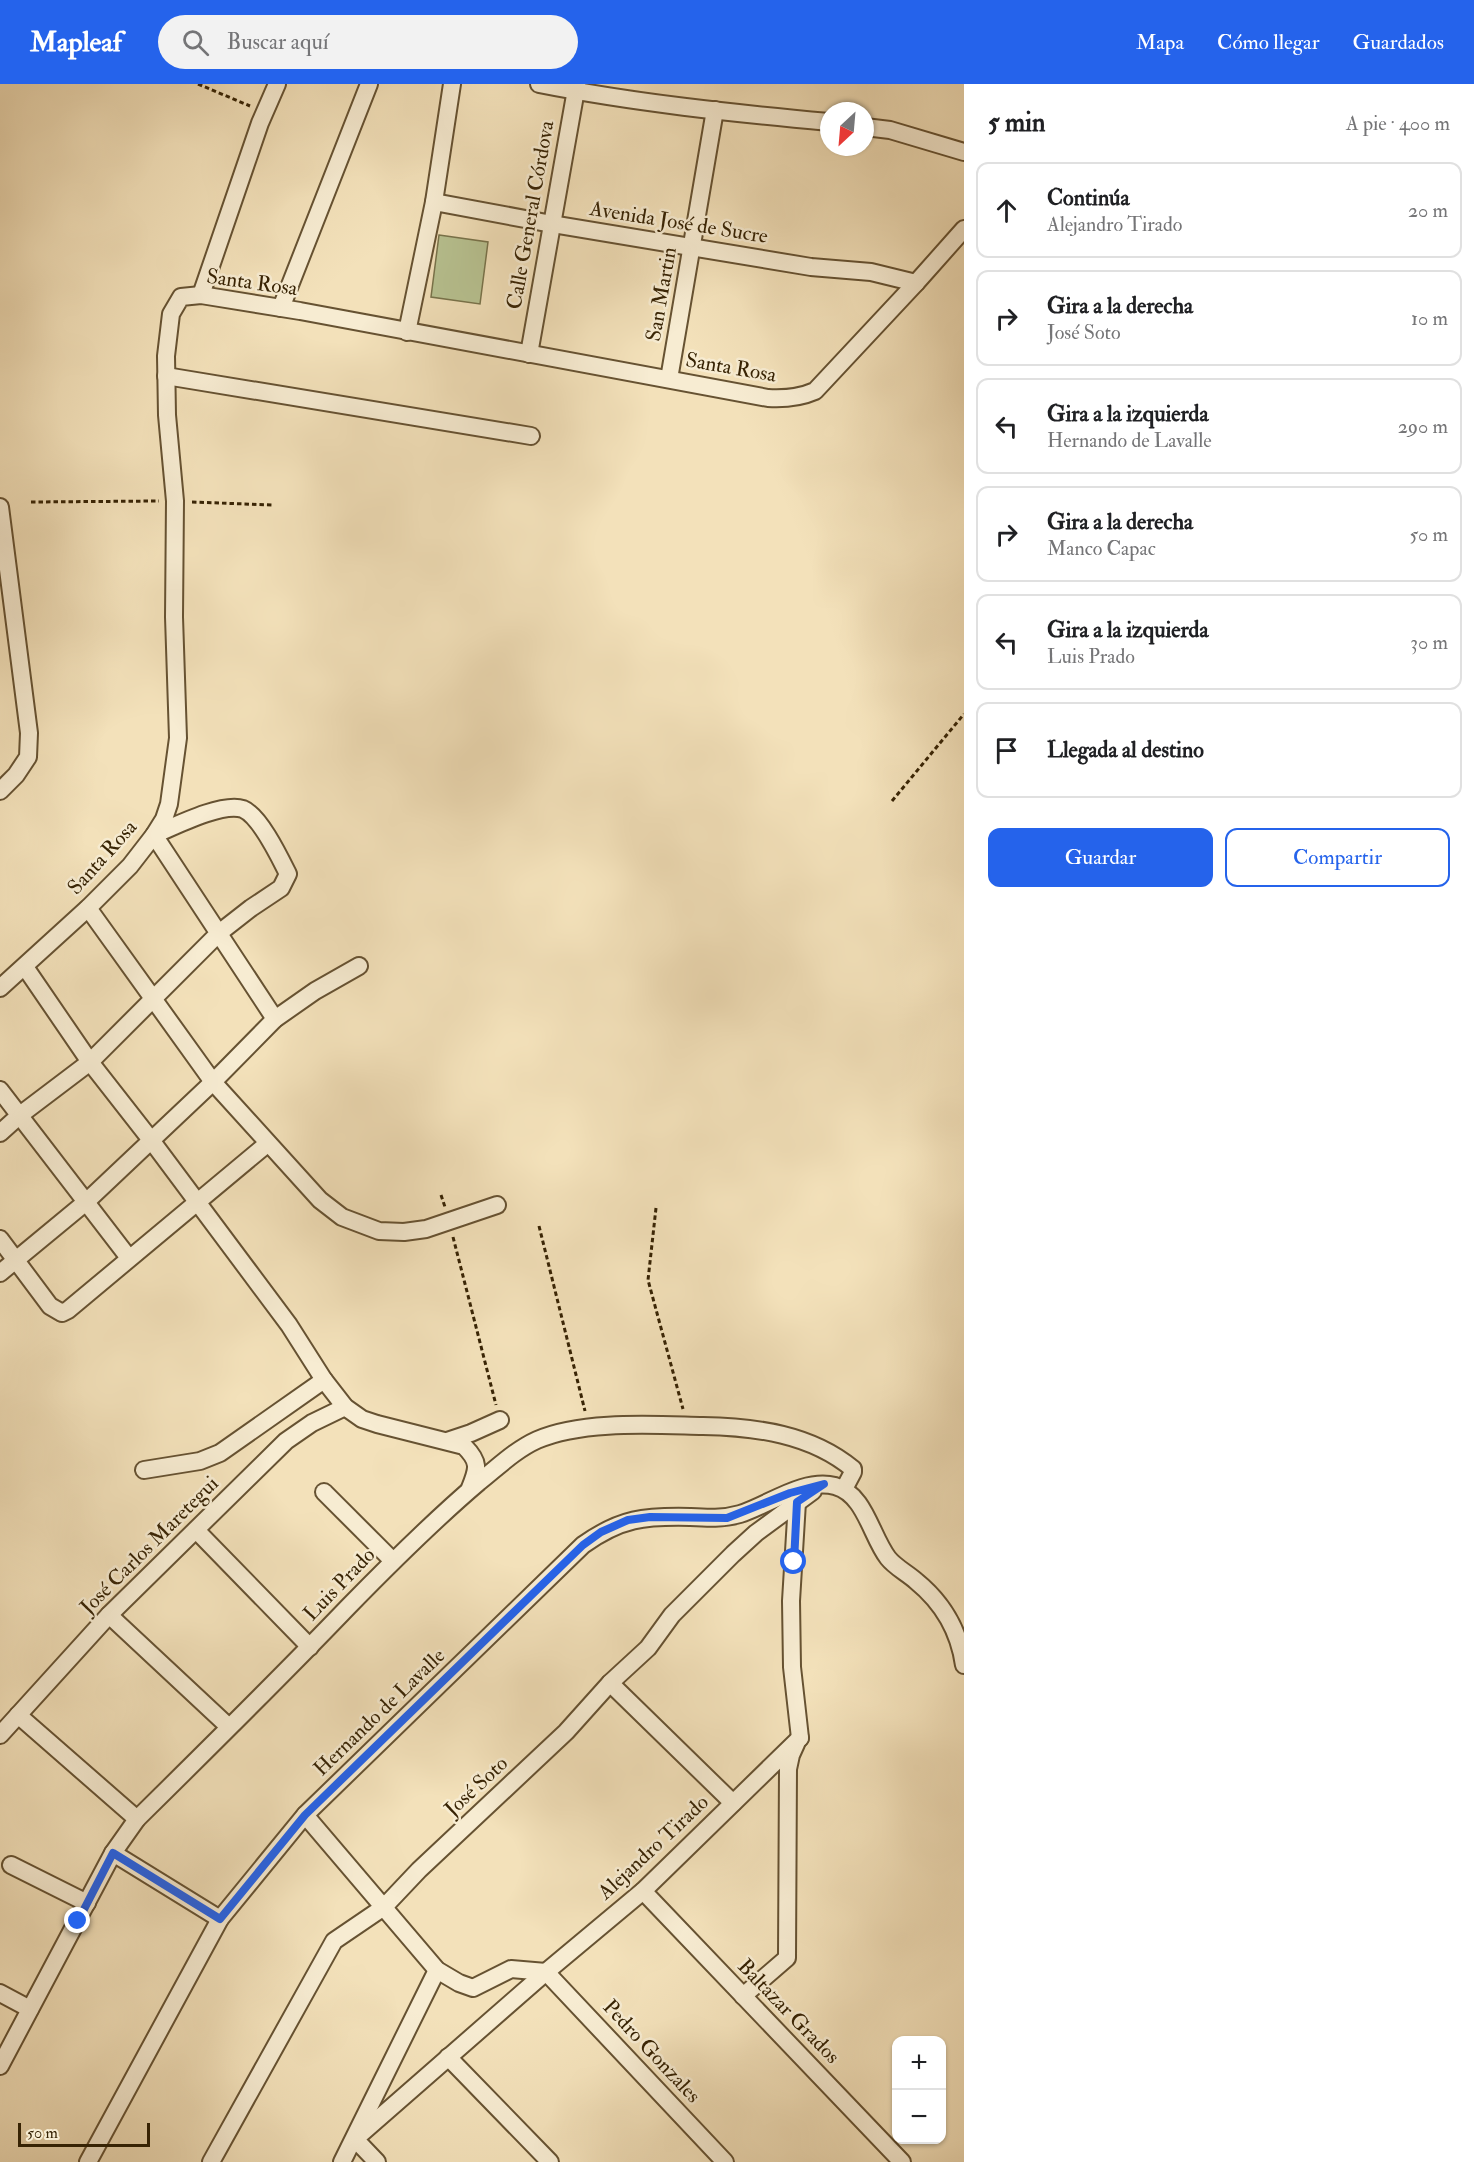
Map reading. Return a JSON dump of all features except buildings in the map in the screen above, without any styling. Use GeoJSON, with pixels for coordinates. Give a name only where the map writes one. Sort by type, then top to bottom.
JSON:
{"type":"FeatureCollection","features":[{"type":"Feature","properties":{"kind":"street"},"geometry":{"type":"LineString","coordinates":[[201,295],[265,112],[277,84]]}},
{"type":"Feature","properties":{"kind":"street"},"geometry":{"type":"LineString","coordinates":[[281,308],[369,84]]}},
{"type":"Feature","properties":{"kind":"street"},"geometry":{"type":"LineString","coordinates":[[407,332],[434,202],[452,84]]}},
{"type":"Feature","properties":{"kind":"street"},"geometry":{"type":"LineString","coordinates":[[539,84],[576,87],[715,110],[820,121]]}},
{"type":"Feature","properties":{"kind":"street","name":"Calle General Córdova"},"geometry":{"type":"LineString","coordinates":[[529,354],[576,87]]}},
{"type":"Feature","properties":{"kind":"street","name":"San Martin"},"geometry":{"type":"LineString","coordinates":[[669,379],[715,110]]}},
{"type":"Feature","properties":{"kind":"street"},"geometry":{"type":"LineString","coordinates":[[874,127],[964,152]]}},
{"type":"Feature","properties":{"kind":"street","name":"Avenida José de Sucre"},"geometry":{"type":"LineString","coordinates":[[434,202],[811,267],[871,272],[916,283]]}},
{"type":"Feature","properties":{"kind":"street","name":"Santa Rosa"},"geometry":{"type":"LineString","coordinates":[[0,988],[88,908],[130,866],[154,835],[164,819],[169,804],[178,738],[174,617],[175,501],[167,415],[166,376],[167,340],[171,314],[181,297],[201,295],[281,308],[768,398],[801,397],[815,391],[964,229]]}},
{"type":"Feature","properties":{"kind":"street"},"geometry":{"type":"LineString","coordinates":[[166,376],[531,436]]}},
{"type":"Feature","properties":{"kind":"street"},"geometry":{"type":"LineString","coordinates":[[0,507],[29,733],[28,757],[16,775],[0,791]]}},
{"type":"Feature","properties":{"kind":"street"},"geometry":{"type":"LineString","coordinates":[[0,1133],[90,1062],[219,933],[281,888],[288,874],[264,830],[246,810],[235,807],[218,810],[154,835],[219,933],[275,1018]]}},
{"type":"Feature","properties":{"kind":"street"},"geometry":{"type":"LineString","coordinates":[[88,908],[213,1082],[320,1200],[342,1217],[379,1231],[404,1233],[426,1229],[497,1205]]}},
{"type":"Feature","properties":{"kind":"street"},"geometry":{"type":"LineString","coordinates":[[0,1273],[86,1202],[213,1082],[275,1018],[315,991],[359,966]]}},
{"type":"Feature","properties":{"kind":"street"},"geometry":{"type":"LineString","coordinates":[[25,967],[90,1062],[289,1325],[324,1380],[345,1407],[362,1419],[377,1424],[464,1446],[474,1456],[477,1469],[468,1491]]}},
{"type":"Feature","properties":{"kind":"street"},"geometry":{"type":"LineString","coordinates":[[0,1090],[129,1258]]}},
{"type":"Feature","properties":{"kind":"street"},"geometry":{"type":"LineString","coordinates":[[0,1239],[50,1306],[62,1313],[267,1144]]}},
{"type":"Feature","properties":{"kind":"street"},"geometry":{"type":"LineString","coordinates":[[144,1470],[200,1461],[220,1453],[324,1380]]}},
{"type":"Feature","properties":{"kind":"street","name":"José Carlos Maretegui"},"geometry":{"type":"LineString","coordinates":[[0,1735],[109,1615],[286,1441],[312,1423],[345,1407]]}},
{"type":"Feature","properties":{"kind":"street"},"geometry":{"type":"LineString","coordinates":[[447,1441],[500,1420]]}},
{"type":"Feature","properties":{"kind":"street","name":"Luis Prado"},"geometry":{"type":"LineString","coordinates":[[0,2066],[113,1853],[137,1819],[393,1561],[468,1491],[517,1450],[539,1439],[590,1428],[727,1426],[773,1432],[812,1443],[853,1469],[844,1489]]}},
{"type":"Feature","properties":{"kind":"street","name":"Hernando de Lavalle"},"geometry":{"type":"LineString","coordinates":[[88,2162],[220,1919],[305,1815],[583,1545],[601,1532],[628,1520],[650,1517],[727,1518],[790,1493],[824,1484],[844,1489]]}},
{"type":"Feature","properties":{"kind":"street","name":"José Soto"},"geometry":{"type":"LineString","coordinates":[[212,2162],[334,1941],[384,1907],[427,1862],[551,1746],[610,1683],[648,1648],[672,1615],[733,1554],[756,1533],[824,1484]]}},
{"type":"Feature","properties":{"kind":"street"},"geometry":{"type":"LineString","coordinates":[[844,1489],[861,1508],[879,1545],[890,1560],[936,1599],[960,1641],[964,1665]]}},
{"type":"Feature","properties":{"kind":"street"},"geometry":{"type":"LineString","coordinates":[[324,1492],[393,1561]]}},
{"type":"Feature","properties":{"kind":"street"},"geometry":{"type":"LineString","coordinates":[[743,1996],[787,1958],[788,1768],[791,1755],[800,1738],[791,1656],[791,1601],[797,1502]]}},
{"type":"Feature","properties":{"kind":"street"},"geometry":{"type":"LineString","coordinates":[[196,1530],[310,1647]]}},
{"type":"Feature","properties":{"kind":"street"},"geometry":{"type":"LineString","coordinates":[[109,1615],[229,1727]]}},
{"type":"Feature","properties":{"kind":"street"},"geometry":{"type":"LineString","coordinates":[[610,1683],[733,1803]]}},
{"type":"Feature","properties":{"kind":"street"},"geometry":{"type":"LineString","coordinates":[[18,1715],[137,1819]]}},
{"type":"Feature","properties":{"kind":"street","name":"Alejandro Tirado"},"geometry":{"type":"LineString","coordinates":[[355,2139],[546,1972],[643,1891],[800,1738]]}},
{"type":"Feature","properties":{"kind":"street"},"geometry":{"type":"LineString","coordinates":[[305,1815],[437,1970],[473,1988],[511,1969],[546,1972]]}},
{"type":"Feature","properties":{"kind":"street"},"geometry":{"type":"LineString","coordinates":[[113,1853],[220,1919]]}},
{"type":"Feature","properties":{"kind":"street"},"geometry":{"type":"LineString","coordinates":[[11,1865],[87,1903]]}},
{"type":"Feature","properties":{"kind":"street","name":"Baltazar Grados"},"geometry":{"type":"LineString","coordinates":[[643,1891],[902,2162]]}},
{"type":"Feature","properties":{"kind":"street","name":"Alejandro Tirado"},"geometry":{"type":"LineString","coordinates":[[342,2162],[437,1970]]}},
{"type":"Feature","properties":{"kind":"street","name":"Pedro Gonzales"},"geometry":{"type":"LineString","coordinates":[[546,1972],[725,2162]]}},
{"type":"Feature","properties":{"kind":"street"},"geometry":{"type":"LineString","coordinates":[[0,1993],[30,2009]]}},
{"type":"Feature","properties":{"kind":"street"},"geometry":{"type":"LineString","coordinates":[[448,2057],[550,2162]]}},
{"type":"Feature","properties":{"kind":"street"},"geometry":{"type":"LineString","coordinates":[[355,2139],[377,2162]]}},
{"type":"Feature","properties":{"kind":"path"},"geometry":{"type":"LineString","coordinates":[[198,84],[265,112]]}},
{"type":"Feature","properties":{"kind":"path"},"geometry":{"type":"LineString","coordinates":[[31,502],[175,501],[272,505]]}},
{"type":"Feature","properties":{"kind":"path"},"geometry":{"type":"LineString","coordinates":[[892,801],[964,714]]}},
{"type":"Feature","properties":{"kind":"path"},"geometry":{"type":"LineString","coordinates":[[441,1195],[500,1420]]}},
{"type":"Feature","properties":{"kind":"path"},"geometry":{"type":"LineString","coordinates":[[656,1209],[648,1280],[687,1426]]}},
{"type":"Feature","properties":{"kind":"path"},"geometry":{"type":"LineString","coordinates":[[539,1226],[590,1428]]}},
{"type":"Feature","properties":{"kind":"green space"},"geometry":{"type":"Polygon","coordinates":[[[439,235],[488,242],[480,304],[431,297],[439,235]]]}},
{"type":"Feature","properties":{"kind":"route"},"geometry":{"type":"LineString","coordinates":[[78,1921],[113,1853],[220,1919],[305,1815],[583,1545],[601,1532],[628,1520],[650,1517],[727,1518],[778,1497],[824,1484],[797,1502],[794,1562]]}}]}
